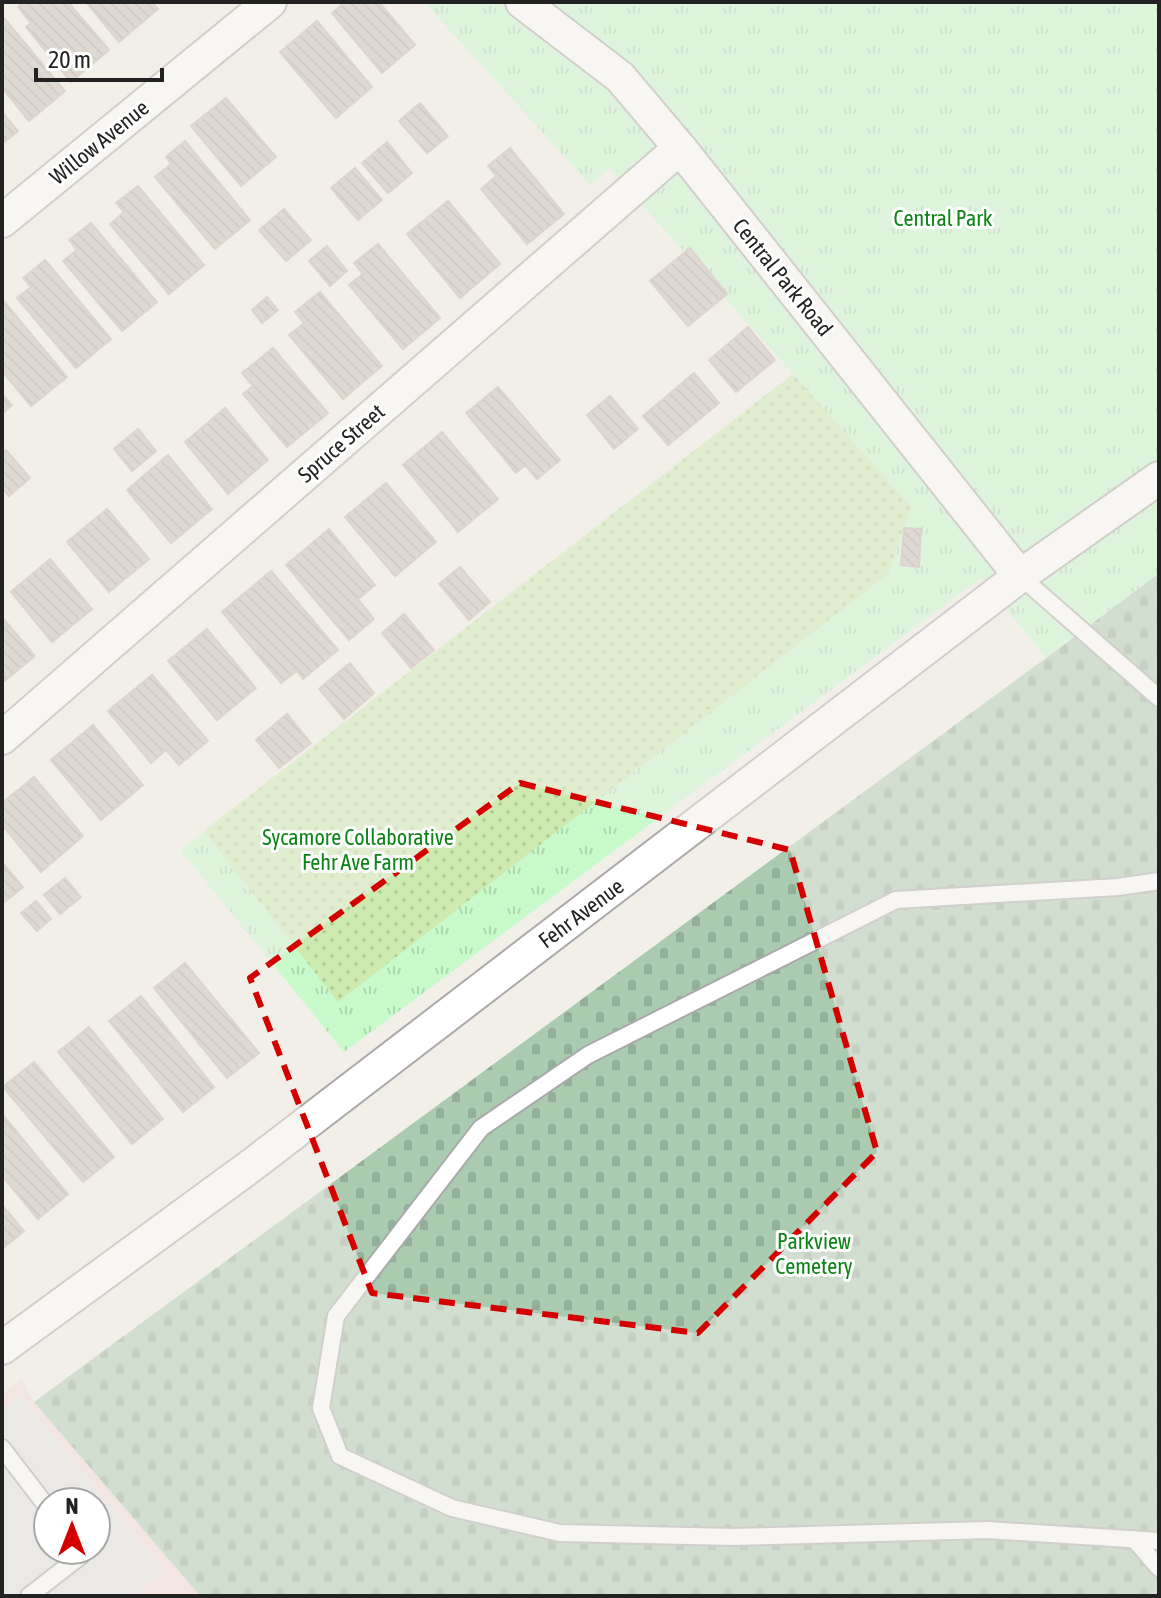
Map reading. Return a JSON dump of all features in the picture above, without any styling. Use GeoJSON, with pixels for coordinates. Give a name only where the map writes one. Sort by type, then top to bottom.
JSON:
{"type":"FeatureCollection","features":[{"type":"Feature","properties":{"kind":"street","name":"Willow Avenue"},"geometry":{"type":"LineString","coordinates":[[2,221],[270,2]]}},
{"type":"Feature","properties":{"kind":"street","name":"Central Park Road"},"geometry":{"type":"LineString","coordinates":[[522,2],[620,77],[680,148],[1020,576]]}},
{"type":"Feature","properties":{"kind":"street","name":"Spruce Street"},"geometry":{"type":"LineString","coordinates":[[2,738],[680,148]]}},
{"type":"Feature","properties":{"kind":"street","name":"Fehr Avenue"},"geometry":{"type":"LineString","coordinates":[[2,1348],[252,1165],[1020,576],[1159,478]]}},
{"type":"Feature","properties":{"kind":"lane"},"geometry":{"type":"LineString","coordinates":[[1020,576],[1159,698]]}},
{"type":"Feature","properties":{"kind":"lane"},"geometry":{"type":"LineString","coordinates":[[1159,881],[1118,887],[896,900],[588,1055],[481,1128],[336,1316],[321,1408],[340,1456],[452,1508],[560,1533],[733,1537],[988,1530],[1159,1541]]}},
{"type":"Feature","properties":{"kind":"lane"},"geometry":{"type":"LineString","coordinates":[[2,1448],[32,1487]]}},
{"type":"Feature","properties":{"kind":"lane"},"geometry":{"type":"LineString","coordinates":[[1134,1539],[1159,1568]]}},
{"type":"Feature","properties":{"kind":"lane"},"geometry":{"type":"LineString","coordinates":[[29,1596],[68,1566]]}},
{"type":"Feature","properties":{"kind":"highlighted area"},"geometry":{"type":"Polygon","coordinates":[[[520,783],[790,850],[877,1152],[698,1333],[372,1293],[250,978],[520,783]]]}},
{"type":"Feature","properties":{"kind":"shaded area"},"geometry":{"type":"Polygon","coordinates":[[[22,1379],[34,1402],[106,1486],[32,1486],[32,1566],[112,1566],[112,1493],[200,1596],[2,1596],[2,1395],[22,1379]]]}},
{"type":"Feature","properties":{"kind":"shaded area"},"geometry":{"type":"Polygon","coordinates":[[[20,1395],[94,1486],[32,1486],[32,1566],[112,1566],[112,1507],[164,1571],[133,1596],[2,1596],[2,1410],[20,1395]]]}},
{"type":"Feature","properties":{"kind":"green space","name":"Central Park"},"geometry":{"type":"Polygon","coordinates":[[[424,2],[1159,2],[1159,573],[1046,658],[981,578],[344,1052],[180,850],[793,374],[610,169],[590,185],[424,2]]]}},
{"type":"Feature","properties":{"kind":"green space","name":"Sycamore Collaborative Fehr Ave Farm"},"geometry":{"type":"Polygon","coordinates":[[[793,374],[911,507],[888,574],[338,1002],[204,831],[793,374]]]}},
{"type":"Feature","properties":{"kind":"green space","name":"Parkview Cemetery"},"geometry":{"type":"Polygon","coordinates":[[[1159,573],[1159,1596],[200,1596],[112,1493],[112,1486],[106,1486],[34,1402],[1159,573]]]}},
{"type":"Feature","properties":{"kind":"building"},"geometry":{"type":"Polygon","coordinates":[[[24,2],[68,2],[109,50],[71,82],[26,27],[31,23],[18,7],[24,2]]]}},
{"type":"Feature","properties":{"kind":"building"},"geometry":{"type":"Polygon","coordinates":[[[86,2],[152,2],[158,9],[119,42],[86,2]]]}},
{"type":"Feature","properties":{"kind":"building"},"geometry":{"type":"Polygon","coordinates":[[[345,2],[379,2],[415,45],[382,73],[332,13],[345,2]]]}},
{"type":"Feature","properties":{"kind":"building"},"geometry":{"type":"Polygon","coordinates":[[[4,18],[65,91],[29,121],[2,88],[4,18]]]}},
{"type":"Feature","properties":{"kind":"building"},"geometry":{"type":"Polygon","coordinates":[[[317,21],[372,87],[336,118],[280,52],[317,21]]]}},
{"type":"Feature","properties":{"kind":"building"},"geometry":{"type":"Polygon","coordinates":[[[226,98],[276,157],[241,186],[191,126],[226,98]]]}},
{"type":"Feature","properties":{"kind":"building"},"geometry":{"type":"Polygon","coordinates":[[[420,103],[448,136],[427,153],[399,121],[420,103]]]}},
{"type":"Feature","properties":{"kind":"building"},"geometry":{"type":"Polygon","coordinates":[[[2,112],[18,131],[2,144],[2,112]]]}},
{"type":"Feature","properties":{"kind":"building"},"geometry":{"type":"Polygon","coordinates":[[[185,141],[250,220],[215,249],[155,177],[171,164],[166,157],[185,141]]]}},
{"type":"Feature","properties":{"kind":"building"},"geometry":{"type":"Polygon","coordinates":[[[387,142],[412,173],[388,193],[362,163],[387,142]]]}},
{"type":"Feature","properties":{"kind":"building"},"geometry":{"type":"Polygon","coordinates":[[[510,148],[564,214],[527,244],[481,189],[496,176],[488,166],[510,148]]]}},
{"type":"Feature","properties":{"kind":"building"},"geometry":{"type":"Polygon","coordinates":[[[355,168],[382,200],[358,220],[331,188],[355,168]]]}},
{"type":"Feature","properties":{"kind":"building"},"geometry":{"type":"Polygon","coordinates":[[[138,186],[204,265],[169,294],[110,224],[124,212],[116,203],[138,186]]]}},
{"type":"Feature","properties":{"kind":"building"},"geometry":{"type":"Polygon","coordinates":[[[448,201],[500,264],[460,298],[407,234],[448,201]]]}},
{"type":"Feature","properties":{"kind":"building"},"geometry":{"type":"Polygon","coordinates":[[[284,209],[311,240],[286,261],[259,230],[284,209]]]}},
{"type":"Feature","properties":{"kind":"building"},"geometry":{"type":"Polygon","coordinates":[[[91,223],[157,302],[122,331],[63,261],[77,250],[69,240],[91,223]]]}},
{"type":"Feature","properties":{"kind":"building"},"geometry":{"type":"Polygon","coordinates":[[[378,244],[440,318],[403,349],[349,285],[363,274],[354,263],[378,244]]]}},
{"type":"Feature","properties":{"kind":"building"},"geometry":{"type":"Polygon","coordinates":[[[327,246],[347,271],[330,286],[309,261],[327,246]]]}},
{"type":"Feature","properties":{"kind":"building"},"geometry":{"type":"Polygon","coordinates":[[[690,248],[727,294],[688,326],[650,281],[690,248]]]}},
{"type":"Feature","properties":{"kind":"building"},"geometry":{"type":"Polygon","coordinates":[[[45,260],[111,339],[76,368],[17,298],[31,287],[23,278],[45,260]]]}},
{"type":"Feature","properties":{"kind":"building"},"geometry":{"type":"Polygon","coordinates":[[[320,292],[382,366],[343,399],[289,335],[304,323],[295,312],[320,292]]]}},
{"type":"Feature","properties":{"kind":"building"},"geometry":{"type":"Polygon","coordinates":[[[267,297],[278,310],[262,323],[252,310],[267,297]]]}},
{"type":"Feature","properties":{"kind":"building"},"geometry":{"type":"Polygon","coordinates":[[[2,299],[67,377],[31,406],[2,371],[2,299]]]}},
{"type":"Feature","properties":{"kind":"building"},"geometry":{"type":"Polygon","coordinates":[[[748,327],[775,360],[736,392],[709,360],[748,327]]]}},
{"type":"Feature","properties":{"kind":"building"},"geometry":{"type":"Polygon","coordinates":[[[273,348],[328,413],[287,447],[243,394],[253,386],[242,373],[273,348]]]}},
{"type":"Feature","properties":{"kind":"building"},"geometry":{"type":"Polygon","coordinates":[[[694,373],[719,403],[668,445],[643,416],[694,373]]]}},
{"type":"Feature","properties":{"kind":"building"},"geometry":{"type":"Polygon","coordinates":[[[498,387],[560,460],[537,479],[525,465],[516,473],[466,413],[498,387]]]}},
{"type":"Feature","properties":{"kind":"building"},"geometry":{"type":"Polygon","coordinates":[[[2,394],[12,405],[2,414],[2,394]]]}},
{"type":"Feature","properties":{"kind":"building"},"geometry":{"type":"Polygon","coordinates":[[[610,396],[638,429],[614,449],[587,415],[610,396]]]}},
{"type":"Feature","properties":{"kind":"building"},"geometry":{"type":"Polygon","coordinates":[[[225,408],[268,460],[228,494],[185,442],[225,408]]]}},
{"type":"Feature","properties":{"kind":"building"},"geometry":{"type":"Polygon","coordinates":[[[138,429],[156,451],[132,471],[114,449],[138,429]]]}},
{"type":"Feature","properties":{"kind":"building"},"geometry":{"type":"Polygon","coordinates":[[[442,432],[498,499],[458,532],[403,465],[442,432]]]}},
{"type":"Feature","properties":{"kind":"building"},"geometry":{"type":"Polygon","coordinates":[[[6,450],[30,478],[9,496],[2,488],[2,454],[6,450]]]}},
{"type":"Feature","properties":{"kind":"building"},"geometry":{"type":"Polygon","coordinates":[[[168,455],[212,509],[171,543],[127,490],[168,455]]]}},
{"type":"Feature","properties":{"kind":"building"},"geometry":{"type":"Polygon","coordinates":[[[386,483],[436,542],[395,576],[345,517],[386,483]]]}},
{"type":"Feature","properties":{"kind":"building"},"geometry":{"type":"Polygon","coordinates":[[[107,509],[149,559],[109,592],[67,542],[107,509]]]}},
{"type":"Feature","properties":{"kind":"building"},"geometry":{"type":"Polygon","coordinates":[[[904,528],[921,529],[919,567],[901,565],[904,528]]]}},
{"type":"Feature","properties":{"kind":"building"},"geometry":{"type":"Polygon","coordinates":[[[329,529],[375,585],[358,599],[374,619],[349,640],[286,565],[329,529]]]}},
{"type":"Feature","properties":{"kind":"building"},"geometry":{"type":"Polygon","coordinates":[[[50,559],[92,609],[52,642],[11,592],[50,559]]]}},
{"type":"Feature","properties":{"kind":"building"},"geometry":{"type":"Polygon","coordinates":[[[460,567],[490,602],[469,620],[439,584],[460,567]]]}},
{"type":"Feature","properties":{"kind":"building"},"geometry":{"type":"Polygon","coordinates":[[[271,571],[338,650],[303,679],[297,671],[281,683],[222,612],[271,571]]]}},
{"type":"Feature","properties":{"kind":"building"},"geometry":{"type":"Polygon","coordinates":[[[404,614],[434,650],[411,668],[382,633],[404,614]]]}},
{"type":"Feature","properties":{"kind":"building"},"geometry":{"type":"Polygon","coordinates":[[[2,617],[35,656],[2,683],[2,617]]]}},
{"type":"Feature","properties":{"kind":"building"},"geometry":{"type":"Polygon","coordinates":[[[207,629],[256,688],[217,720],[168,661],[207,629]]]}},
{"type":"Feature","properties":{"kind":"building"},"geometry":{"type":"Polygon","coordinates":[[[350,663],[374,693],[344,719],[319,689],[350,663]]]}},
{"type":"Feature","properties":{"kind":"building"},"geometry":{"type":"Polygon","coordinates":[[[152,675],[208,741],[179,765],[166,750],[151,763],[108,711],[152,675]]]}},
{"type":"Feature","properties":{"kind":"building"},"geometry":{"type":"Polygon","coordinates":[[[287,714],[311,743],[279,768],[256,740],[287,714]]]}},
{"type":"Feature","properties":{"kind":"building"},"geometry":{"type":"Polygon","coordinates":[[[93,725],[143,785],[101,820],[51,760],[93,725]]]}},
{"type":"Feature","properties":{"kind":"building"},"geometry":{"type":"Polygon","coordinates":[[[34,777],[83,836],[41,872],[2,825],[2,803],[34,777]]]}},
{"type":"Feature","properties":{"kind":"building"},"geometry":{"type":"Polygon","coordinates":[[[2,862],[23,887],[2,904],[2,862]]]}},
{"type":"Feature","properties":{"kind":"building"},"geometry":{"type":"Polygon","coordinates":[[[65,878],[81,897],[60,914],[44,895],[65,878]]]}},
{"type":"Feature","properties":{"kind":"building"},"geometry":{"type":"Polygon","coordinates":[[[36,901],[51,919],[37,931],[21,913],[36,901]]]}},
{"type":"Feature","properties":{"kind":"building"},"geometry":{"type":"Polygon","coordinates":[[[185,963],[259,1053],[227,1078],[154,988],[185,963]]]}},
{"type":"Feature","properties":{"kind":"building"},"geometry":{"type":"Polygon","coordinates":[[[141,996],[214,1087],[183,1112],[109,1021],[141,996]]]}},
{"type":"Feature","properties":{"kind":"building"},"geometry":{"type":"Polygon","coordinates":[[[89,1027],[163,1119],[132,1144],[58,1052],[89,1027]]]}},
{"type":"Feature","properties":{"kind":"building"},"geometry":{"type":"Polygon","coordinates":[[[34,1062],[114,1157],[83,1182],[3,1087],[34,1062]]]}},
{"type":"Feature","properties":{"kind":"building"},"geometry":{"type":"Polygon","coordinates":[[[2,1114],[68,1194],[38,1219],[2,1176],[2,1114]]]}},
{"type":"Feature","properties":{"kind":"building"},"geometry":{"type":"Polygon","coordinates":[[[2,1205],[24,1231],[2,1249],[2,1205]]]}}]}
